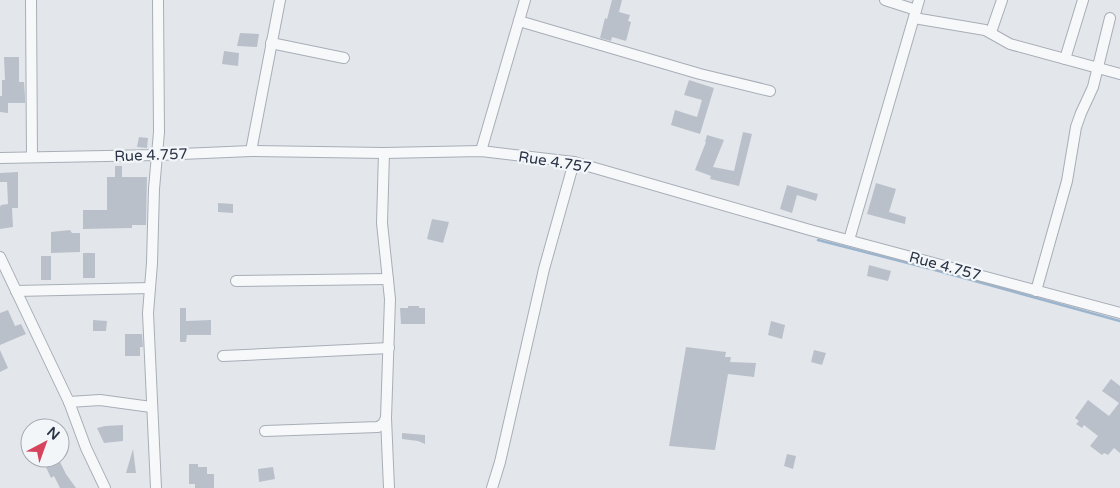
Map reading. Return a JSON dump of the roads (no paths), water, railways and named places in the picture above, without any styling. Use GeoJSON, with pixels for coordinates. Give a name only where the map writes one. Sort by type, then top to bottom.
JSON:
{"type":"FeatureCollection","features":[{"type":"Feature","properties":{"kind":"street"},"geometry":{"type":"LineString","coordinates":[[31,0],[32,157]]}},
{"type":"Feature","properties":{"kind":"street"},"geometry":{"type":"LineString","coordinates":[[156,488],[148,313],[154,189],[158,156],[158,0]]}},
{"type":"Feature","properties":{"kind":"street"},"geometry":{"type":"LineString","coordinates":[[252,151],[280,0]]}},
{"type":"Feature","properties":{"kind":"street"},"geometry":{"type":"LineString","coordinates":[[481,152],[525,0]]}},
{"type":"Feature","properties":{"kind":"street"},"geometry":{"type":"LineString","coordinates":[[885,0],[991,32],[1010,44],[1120,74]]}},
{"type":"Feature","properties":{"kind":"street"},"geometry":{"type":"LineString","coordinates":[[991,32],[1002,0]]}},
{"type":"Feature","properties":{"kind":"street"},"geometry":{"type":"LineString","coordinates":[[1065,59],[1083,0]]}},
{"type":"Feature","properties":{"kind":"street"},"geometry":{"type":"LineString","coordinates":[[849,240],[917,9]]}},
{"type":"Feature","properties":{"kind":"street"},"geometry":{"type":"LineString","coordinates":[[1036,290],[1067,181],[1076,127],[1093,86],[1110,18]]}},
{"type":"Feature","properties":{"kind":"street"},"geometry":{"type":"LineString","coordinates":[[519,20],[700,74],[770,91]]}},
{"type":"Feature","properties":{"kind":"street"},"geometry":{"type":"LineString","coordinates":[[272,43],[344,58]]}},
{"type":"Feature","properties":{"kind":"street","name":"Rue 4.757"},"geometry":{"type":"LineString","coordinates":[[0,158],[158,156],[252,151],[481,152],[574,162],[849,240],[1120,313]]}},
{"type":"Feature","properties":{"kind":"street"},"geometry":{"type":"LineString","coordinates":[[384,152],[382,223],[390,299],[386,418],[389,488]]}},
{"type":"Feature","properties":{"kind":"street"},"geometry":{"type":"LineString","coordinates":[[492,488],[500,462],[544,269],[574,162]]}},
{"type":"Feature","properties":{"kind":"street"},"geometry":{"type":"LineString","coordinates":[[0,257],[69,402],[86,448],[105,488]]}},
{"type":"Feature","properties":{"kind":"street"},"geometry":{"type":"LineString","coordinates":[[236,280],[388,279]]}},
{"type":"Feature","properties":{"kind":"street"},"geometry":{"type":"LineString","coordinates":[[16,291],[150,288]]}},
{"type":"Feature","properties":{"kind":"street"},"geometry":{"type":"LineString","coordinates":[[223,356],[389,348]]}},
{"type":"Feature","properties":{"kind":"street"},"geometry":{"type":"LineString","coordinates":[[69,402],[100,400],[151,407]]}},
{"type":"Feature","properties":{"kind":"street"},"geometry":{"type":"LineString","coordinates":[[265,431],[378,427],[383,424],[386,418]]}},
{"type":"Feature","properties":{"kind":"waterway"},"geometry":{"type":"LineString","coordinates":[[818,240],[1120,321]]}}]}
